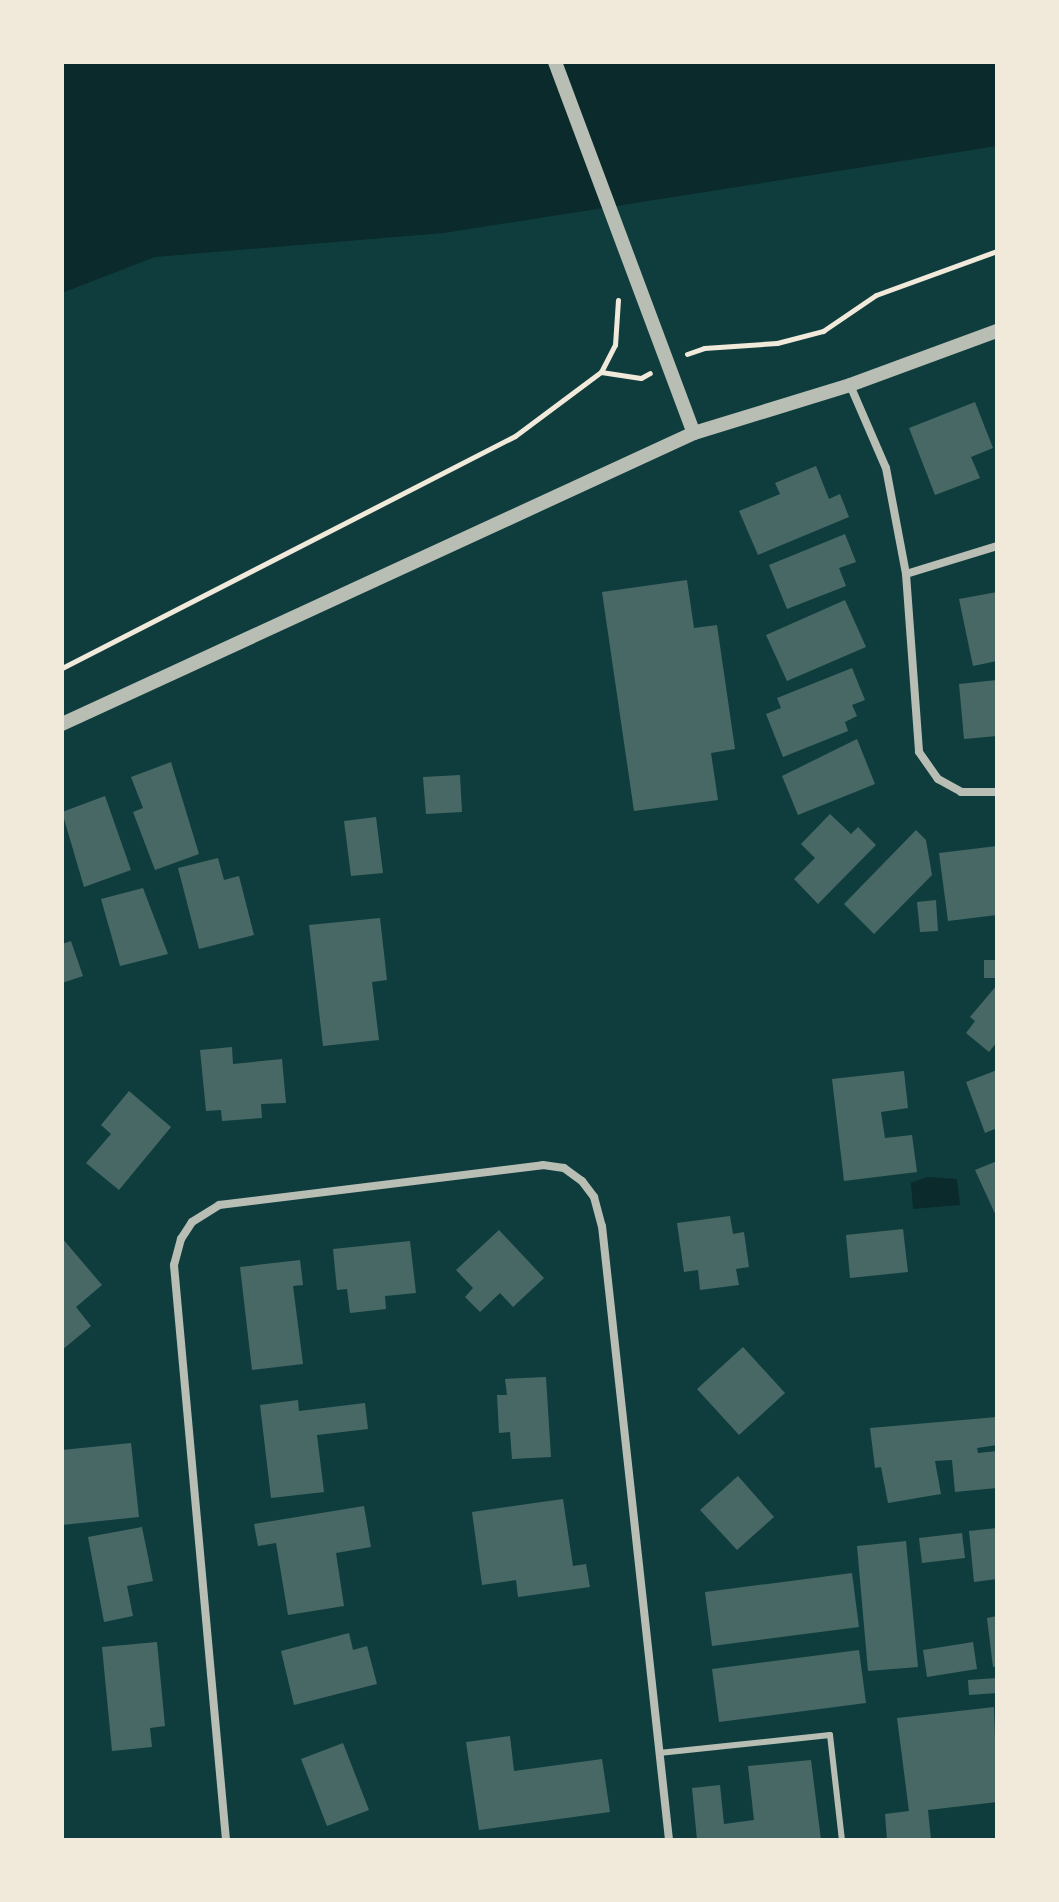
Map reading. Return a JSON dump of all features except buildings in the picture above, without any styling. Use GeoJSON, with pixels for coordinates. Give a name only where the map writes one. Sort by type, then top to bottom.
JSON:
{"type":"FeatureCollection","features":[{"type":"Feature","properties":{"kind":"street"},"geometry":{"type":"LineString","coordinates":[[555,62],[694,433]]}},
{"type":"Feature","properties":{"kind":"street"},"geometry":{"type":"LineString","coordinates":[[62,724],[694,433],[850,385],[997,331]]}},
{"type":"Feature","properties":{"kind":"street"},"geometry":{"type":"LineString","coordinates":[[850,385],[886,468],[906,574],[919,752],[938,779],[961,792],[997,792]]}},
{"type":"Feature","properties":{"kind":"street"},"geometry":{"type":"LineString","coordinates":[[906,574],[997,546]]}},
{"type":"Feature","properties":{"kind":"street"},"geometry":{"type":"LineString","coordinates":[[226,1840],[174,1265],[181,1239],[192,1222],[219,1205],[543,1165],[564,1168],[582,1181],[594,1197],[602,1226],[669,1840]]}},
{"type":"Feature","properties":{"kind":"lane"},"geometry":{"type":"LineString","coordinates":[[659,1753],[830,1735],[842,1840]]}},
{"type":"Feature","properties":{"kind":"path"},"geometry":{"type":"LineString","coordinates":[[601,372],[641,378],[668,361],[704,348],[777,343],[823,331],[876,295],[997,251]]}},
{"type":"Feature","properties":{"kind":"path"},"geometry":{"type":"LineString","coordinates":[[62,668],[515,436],[601,372],[615,345],[619,302],[613,287]]}},
{"type":"Feature","properties":{"kind":"water"},"geometry":{"type":"Polygon","coordinates":[[[62,62],[997,62],[997,146],[444,233],[155,257],[62,293],[62,62]]]}},
{"type":"Feature","properties":{"kind":"water"},"geometry":{"type":"Polygon","coordinates":[[[927,1177],[957,1179],[960,1205],[913,1209],[911,1183],[927,1177]]]}}]}
